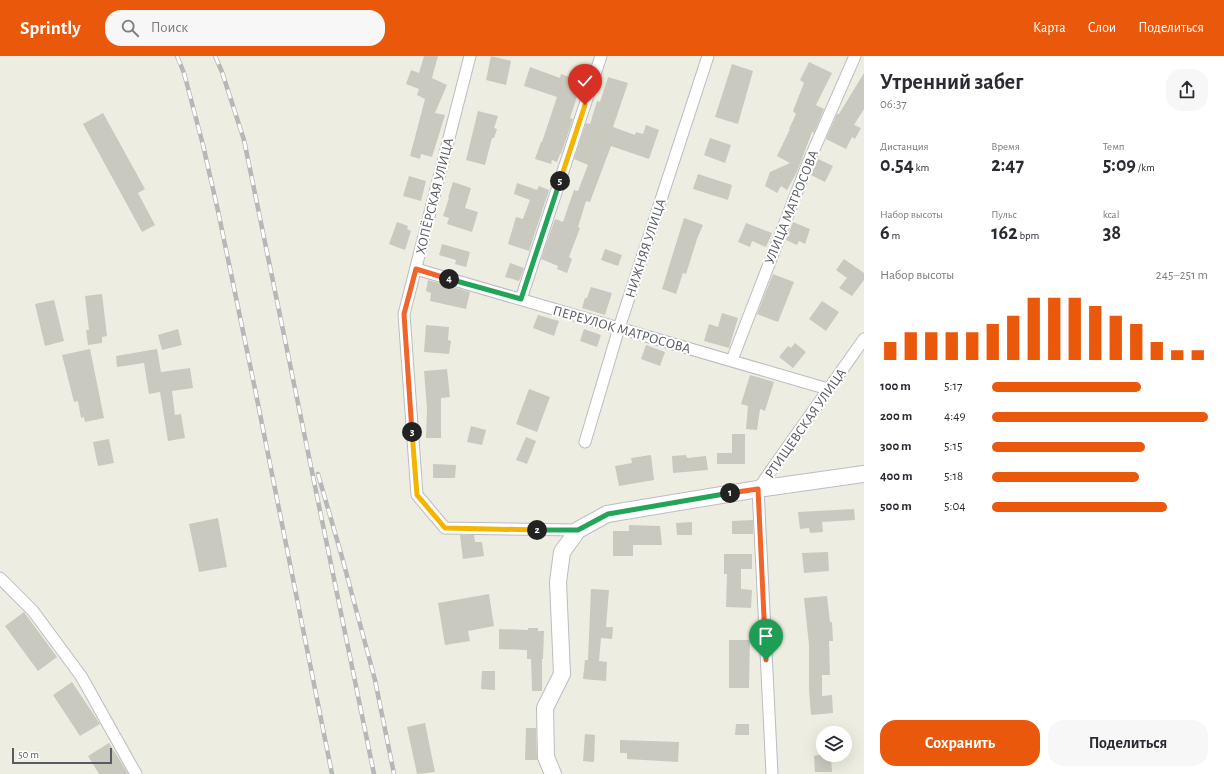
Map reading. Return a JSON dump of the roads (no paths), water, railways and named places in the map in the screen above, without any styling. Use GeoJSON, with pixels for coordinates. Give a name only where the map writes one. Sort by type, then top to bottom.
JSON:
{"type":"FeatureCollection","features":[{"type":"Feature","properties":{"kind":"street","name":"ХОПЁРСКАЯ УЛИЦА"},"geometry":{"type":"LineString","coordinates":[[470,56],[404,314],[417,495],[445,528],[578,530]]}},
{"type":"Feature","properties":{"kind":"street"},"geometry":{"type":"LineString","coordinates":[[521,299],[601,56]]}},
{"type":"Feature","properties":{"kind":"street","name":"НИЖНЯЯ УЛИЦА"},"geometry":{"type":"LineString","coordinates":[[585,442],[619,328],[708,56]]}},
{"type":"Feature","properties":{"kind":"street","name":"УЛИЦА МАТРОСОВА"},"geometry":{"type":"LineString","coordinates":[[732,360],[808,163],[855,56]]}},
{"type":"Feature","properties":{"kind":"street","name":"ПЕРЕУЛОК МАТРОСОВА"},"geometry":{"type":"LineString","coordinates":[[416,269],[732,360],[828,390]]}},
{"type":"Feature","properties":{"kind":"street","name":"РТИЩЕВСКАЯ УЛИЦА"},"geometry":{"type":"LineString","coordinates":[[772,774],[758,489],[864,339]]}},
{"type":"Feature","properties":{"kind":"street"},"geometry":{"type":"LineString","coordinates":[[553,774],[546,757],[545,708],[562,674],[558,582],[562,552],[578,530],[608,514],[758,489],[864,474]]}},
{"type":"Feature","properties":{"kind":"street"},"geometry":{"type":"LineString","coordinates":[[0,578],[33,611],[81,676],[136,774]]}},
{"type":"Feature","properties":{"kind":"railway"},"geometry":{"type":"LineString","coordinates":[[177,56],[184,73],[203,145],[218,211],[332,774]]}},
{"type":"Feature","properties":{"kind":"railway"},"geometry":{"type":"LineString","coordinates":[[215,56],[222,72],[244,140],[374,774]]}},
{"type":"Feature","properties":{"kind":"railway"},"geometry":{"type":"LineString","coordinates":[[318,474],[375,680],[394,774]]}}]}
